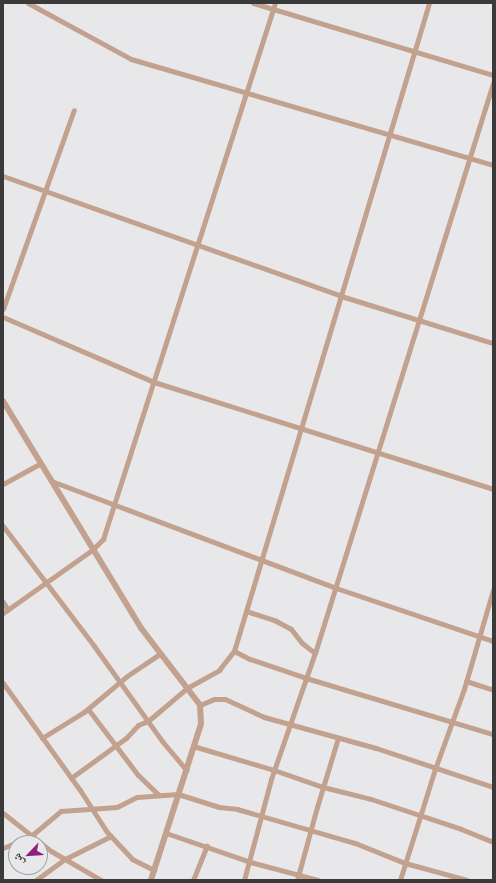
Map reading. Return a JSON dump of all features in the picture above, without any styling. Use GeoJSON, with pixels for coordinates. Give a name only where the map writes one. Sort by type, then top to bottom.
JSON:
{"type":"FeatureCollection","features":[{"type":"Feature","properties":{"kind":"street"},"geometry":{"type":"LineString","coordinates":[[28,3],[131,59],[389,133],[493,165]]}},
{"type":"Feature","properties":{"kind":"street"},"geometry":{"type":"LineString","coordinates":[[253,3],[493,75]]}},
{"type":"Feature","properties":{"kind":"street"},"geometry":{"type":"LineString","coordinates":[[3,602],[5,612],[92,550],[103,539],[275,3]]}},
{"type":"Feature","properties":{"kind":"street"},"geometry":{"type":"LineString","coordinates":[[72,778],[116,745],[138,725],[148,721],[187,688],[219,670],[234,651],[428,3]]}},
{"type":"Feature","properties":{"kind":"street"},"geometry":{"type":"LineString","coordinates":[[244,880],[274,770],[316,653],[493,83]]}},
{"type":"Feature","properties":{"kind":"street"},"geometry":{"type":"LineString","coordinates":[[3,309],[74,110]]}},
{"type":"Feature","properties":{"kind":"street"},"geometry":{"type":"LineString","coordinates":[[3,176],[341,296],[493,343]]}},
{"type":"Feature","properties":{"kind":"street"},"geometry":{"type":"LineString","coordinates":[[3,317],[154,382],[493,489]]}},
{"type":"Feature","properties":{"kind":"street"},"geometry":{"type":"LineString","coordinates":[[3,401],[54,482],[92,550],[141,628],[200,704],[201,724],[150,880]]}},
{"type":"Feature","properties":{"kind":"street"},"geometry":{"type":"LineString","coordinates":[[3,484],[41,463]]}},
{"type":"Feature","properties":{"kind":"street"},"geometry":{"type":"LineString","coordinates":[[54,482],[336,588],[493,641]]}},
{"type":"Feature","properties":{"kind":"street"},"geometry":{"type":"LineString","coordinates":[[3,526],[186,770]]}},
{"type":"Feature","properties":{"kind":"street"},"geometry":{"type":"LineString","coordinates":[[400,880],[435,769],[466,681],[493,590]]}},
{"type":"Feature","properties":{"kind":"street"},"geometry":{"type":"LineString","coordinates":[[246,611],[276,621],[291,629],[302,643],[316,653]]}},
{"type":"Feature","properties":{"kind":"street"},"geometry":{"type":"LineString","coordinates":[[234,651],[306,678],[493,734]]}},
{"type":"Feature","properties":{"kind":"street"},"geometry":{"type":"LineString","coordinates":[[42,738],[88,709],[121,682],[160,654]]}},
{"type":"Feature","properties":{"kind":"street"},"geometry":{"type":"LineString","coordinates":[[466,681],[493,690]]}},
{"type":"Feature","properties":{"kind":"street"},"geometry":{"type":"LineString","coordinates":[[4,687],[72,778],[111,836],[132,859],[154,870]]}},
{"type":"Feature","properties":{"kind":"street"},"geometry":{"type":"LineString","coordinates":[[200,704],[214,699],[225,699],[264,717],[376,748],[435,769],[493,787]]}},
{"type":"Feature","properties":{"kind":"street"},"geometry":{"type":"LineString","coordinates":[[88,709],[138,775],[159,795]]}},
{"type":"Feature","properties":{"kind":"street"},"geometry":{"type":"LineString","coordinates":[[297,880],[338,738]]}},
{"type":"Feature","properties":{"kind":"street"},"geometry":{"type":"LineString","coordinates":[[193,746],[274,770],[323,787],[371,799],[493,842]]}},
{"type":"Feature","properties":{"kind":"street"},"geometry":{"type":"LineString","coordinates":[[33,835],[60,811],[117,807],[138,797],[178,794],[219,807],[237,809],[355,843],[405,863],[467,880]]}},
{"type":"Feature","properties":{"kind":"street"},"geometry":{"type":"LineString","coordinates":[[3,813],[31,835]]}},
{"type":"Feature","properties":{"kind":"street"},"geometry":{"type":"LineString","coordinates":[[166,832],[250,862],[318,880]]}},
{"type":"Feature","properties":{"kind":"street"},"geometry":{"type":"LineString","coordinates":[[36,880],[65,859],[111,836]]}},
{"type":"Feature","properties":{"kind":"street"},"geometry":{"type":"LineString","coordinates":[[193,880],[207,846]]}},
{"type":"Feature","properties":{"kind":"street"},"geometry":{"type":"LineString","coordinates":[[48,849],[100,880]]}}]}
